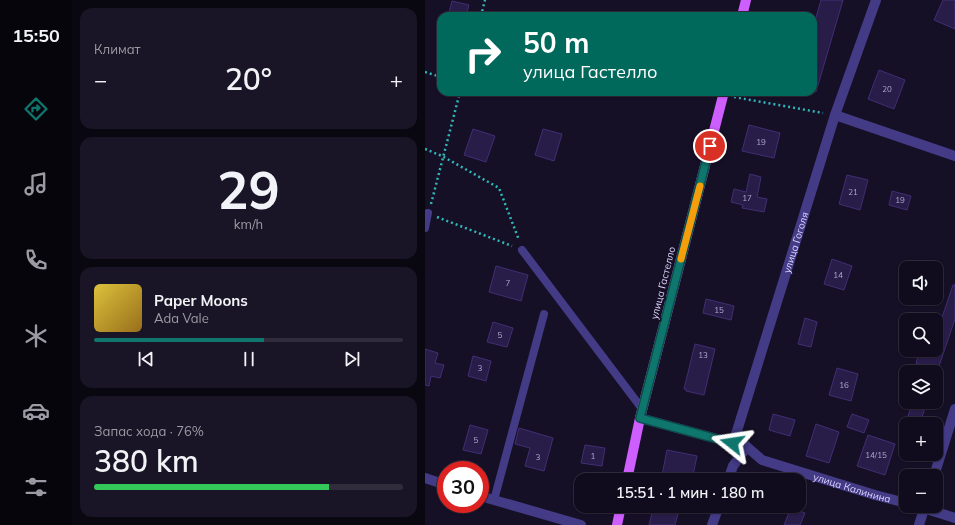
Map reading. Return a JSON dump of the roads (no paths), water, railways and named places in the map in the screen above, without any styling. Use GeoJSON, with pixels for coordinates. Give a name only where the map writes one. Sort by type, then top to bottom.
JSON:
{"type":"FeatureCollection","features":[{"type":"Feature","properties":{"kind":"main road"},"geometry":{"type":"LineString","coordinates":[[743,12],[746,0]]}},
{"type":"Feature","properties":{"kind":"main road","name":"улица Гастелло"},"geometry":{"type":"LineString","coordinates":[[628,473],[641,414],[722,96]]}},
{"type":"Feature","properties":{"kind":"main road"},"geometry":{"type":"LineString","coordinates":[[617,525],[620,513]]}},
{"type":"Feature","properties":{"kind":"street","name":"улица Гоголя"},"geometry":{"type":"LineString","coordinates":[[747,447],[736,434],[835,115],[876,0]]}},
{"type":"Feature","properties":{"kind":"street"},"geometry":{"type":"LineString","coordinates":[[835,115],[955,156]]}},
{"type":"Feature","properties":{"kind":"street"},"geometry":{"type":"LineString","coordinates":[[936,469],[955,409]]}},
{"type":"Feature","properties":{"kind":"street","name":"улица Калинина"},"geometry":{"type":"LineString","coordinates":[[641,414],[747,447],[762,460],[899,501]]}},
{"type":"Feature","properties":{"kind":"street"},"geometry":{"type":"LineString","coordinates":[[730,473],[733,466],[747,447]]}},
{"type":"Feature","properties":{"kind":"street"},"geometry":{"type":"LineString","coordinates":[[425,478],[437,482]]}},
{"type":"Feature","properties":{"kind":"street"},"geometry":{"type":"LineString","coordinates":[[489,499],[581,525]]}},
{"type":"Feature","properties":{"kind":"street"},"geometry":{"type":"LineString","coordinates":[[712,525],[716,513]]}},
{"type":"Feature","properties":{"kind":"street"},"geometry":{"type":"LineString","coordinates":[[919,525],[921,513]]}},
{"type":"Feature","properties":{"kind":"street"},"geometry":{"type":"LineString","coordinates":[[940,513],[955,518]]}},
{"type":"Feature","properties":{"kind":"lane"},"geometry":{"type":"LineString","coordinates":[[425,228],[428,213]]}},
{"type":"Feature","properties":{"kind":"lane"},"geometry":{"type":"LineString","coordinates":[[522,250],[641,414]]}},
{"type":"Feature","properties":{"kind":"lane"},"geometry":{"type":"LineString","coordinates":[[494,500],[544,314]]}}]}
